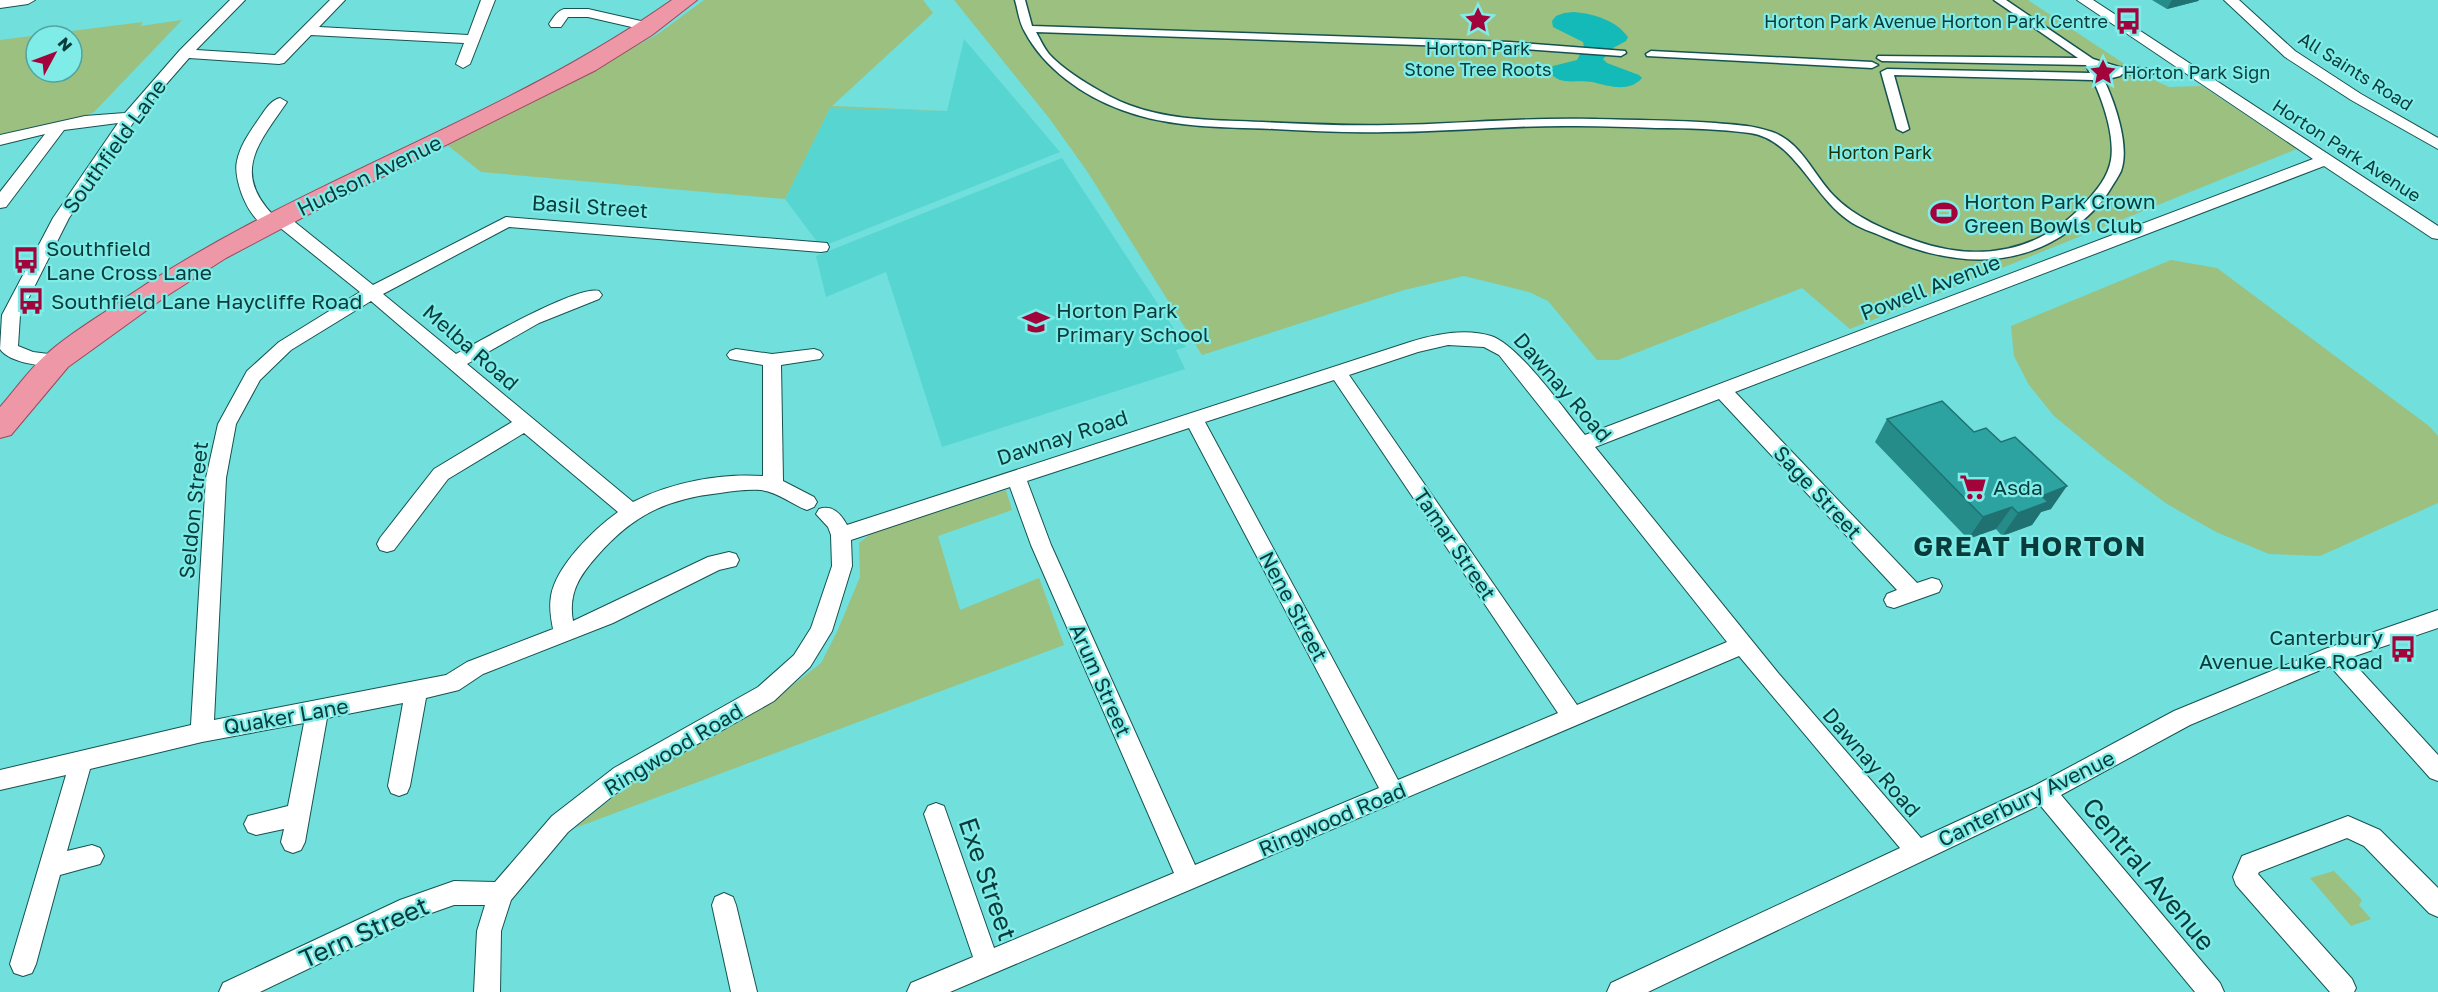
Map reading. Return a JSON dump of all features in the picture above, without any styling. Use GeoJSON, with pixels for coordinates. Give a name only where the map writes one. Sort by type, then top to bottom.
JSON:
{"type":"FeatureCollection","features":[{"type":"Feature","properties":{"kind":"main road","name":"Hudson Avenue"},"geometry":{"type":"LineString","coordinates":[[58,360],[155,290],[217,252],[578,70],[649,27],[686,0]]}},
{"type":"Feature","properties":{"kind":"main road"},"geometry":{"type":"LineString","coordinates":[[0,427],[58,360]]}},
{"type":"Feature","properties":{"kind":"street"},"geometry":{"type":"LineString","coordinates":[[0,4],[28,0]]}},
{"type":"Feature","properties":{"kind":"street","name":"Southfield Lane"},"geometry":{"type":"LineString","coordinates":[[58,360],[30,358],[9,349],[5,315],[61,218],[129,117],[185,53],[238,0]]}},
{"type":"Feature","properties":{"kind":"street"},"geometry":{"type":"LineString","coordinates":[[185,53],[279,60],[338,0]]}},
{"type":"Feature","properties":{"kind":"street"},"geometry":{"type":"LineString","coordinates":[[464,64],[488,0]]}},
{"type":"Feature","properties":{"kind":"street"},"geometry":{"type":"LineString","coordinates":[[1020,0],[1028,29],[1046,57],[1096,94],[1128,109],[1167,118],[1207,123],[1303,127],[1387,129],[1574,122],[1691,125],[1755,130],[1773,136],[1789,147],[1829,198],[1854,219],[1914,245],[1947,253],[1982,256],[2020,252],[2051,238],[2078,219],[2103,191],[2115,170],[2118,155],[2117,135],[2110,104],[2090,62],[1999,0]]}},
{"type":"Feature","properties":{"kind":"street","name":"Horton Park Avenue"},"geometry":{"type":"LineString","coordinates":[[2085,0],[2438,234]]}},
{"type":"Feature","properties":{"kind":"street","name":"All Saints Road"},"geometry":{"type":"LineString","coordinates":[[2231,0],[2290,54],[2356,97],[2438,144]]}},
{"type":"Feature","properties":{"kind":"street"},"geometry":{"type":"LineString","coordinates":[[556,24],[564,13],[588,13],[649,27]]}},
{"type":"Feature","properties":{"kind":"street"},"geometry":{"type":"LineString","coordinates":[[1028,29],[1509,45],[1621,53]]}},
{"type":"Feature","properties":{"kind":"street"},"geometry":{"type":"LineString","coordinates":[[307,31],[473,39]]}},
{"type":"Feature","properties":{"kind":"street"},"geometry":{"type":"LineString","coordinates":[[1651,54],[1872,64],[1887,72],[2113,76],[2116,70]]}},
{"type":"Feature","properties":{"kind":"street"},"geometry":{"type":"LineString","coordinates":[[1872,64],[1875,59],[1882,58],[2090,62],[2116,70],[2150,72]]}},
{"type":"Feature","properties":{"kind":"street"},"geometry":{"type":"LineString","coordinates":[[1882,58],[1890,59],[1898,65],[1895,71],[1887,72]]}},
{"type":"Feature","properties":{"kind":"street"},"geometry":{"type":"LineString","coordinates":[[1952,59],[1955,73]]}},
{"type":"Feature","properties":{"kind":"street"},"geometry":{"type":"LineString","coordinates":[[2021,61],[2023,75]]}},
{"type":"Feature","properties":{"kind":"street"},"geometry":{"type":"LineString","coordinates":[[1887,72],[1903,129]]}},
{"type":"Feature","properties":{"kind":"street","name":"Melba Road"},"geometry":{"type":"LineString","coordinates":[[280,102],[260,125],[247,147],[242,172],[246,192],[258,211],[276,221],[373,292],[524,424],[630,511]]}},
{"type":"Feature","properties":{"kind":"street"},"geometry":{"type":"LineString","coordinates":[[0,140],[86,121],[129,117]]}},
{"type":"Feature","properties":{"kind":"street"},"geometry":{"type":"LineString","coordinates":[[0,203],[59,127]]}},
{"type":"Feature","properties":{"kind":"street","name":"Powell Avenue"},"geometry":{"type":"LineString","coordinates":[[1582,444],[2327,159]]}},
{"type":"Feature","properties":{"kind":"street","name":"Basil Street"},"geometry":{"type":"LineString","coordinates":[[373,292],[506,222],[821,247]]}},
{"type":"Feature","properties":{"kind":"street","name":"Seldon Street"},"geometry":{"type":"LineString","coordinates":[[202,732],[216,478],[227,424],[254,376],[285,346],[373,292]]}},
{"type":"Feature","properties":{"kind":"street"},"geometry":{"type":"LineString","coordinates":[[454,363],[533,319],[593,295]]}},
{"type":"Feature","properties":{"kind":"street","name":"Dawnay Road"},"geometry":{"type":"LineString","coordinates":[[841,535],[868,524],[1017,479],[1427,343],[1448,339],[1488,341],[1504,351],[1582,444],[1771,681],[1917,851]]}},
{"type":"Feature","properties":{"kind":"street"},"geometry":{"type":"LineString","coordinates":[[736,355],[772,360],[814,355]]}},
{"type":"Feature","properties":{"kind":"street"},"geometry":{"type":"LineString","coordinates":[[772,360],[773,485]]}},
{"type":"Feature","properties":{"kind":"street","name":"Tamar Street"},"geometry":{"type":"LineString","coordinates":[[1338,372],[1573,717]]}},
{"type":"Feature","properties":{"kind":"street","name":"Sage Street"},"geometry":{"type":"LineString","coordinates":[[1723,391],[1913,593]]}},
{"type":"Feature","properties":{"kind":"street","name":"Nene Street"},"geometry":{"type":"LineString","coordinates":[[1194,419],[1394,794]]}},
{"type":"Feature","properties":{"kind":"street"},"geometry":{"type":"LineString","coordinates":[[387,544],[441,474],[524,424]]}},
{"type":"Feature","properties":{"kind":"street","name":"Arum Street"},"geometry":{"type":"LineString","coordinates":[[1017,479],[1041,545],[1189,879]]}},
{"type":"Feature","properties":{"kind":"street"},"geometry":{"type":"LineString","coordinates":[[565,634],[561,616],[562,594],[579,562],[607,530],[630,511],[677,492],[703,486],[744,483],[773,485],[807,502]]}},
{"type":"Feature","properties":{"kind":"street"},"geometry":{"type":"LineString","coordinates":[[826,514],[836,523],[841,535]]}},
{"type":"Feature","properties":{"kind":"street","name":"Ringwood Road"},"geometry":{"type":"LineString","coordinates":[[487,992],[489,931],[501,894],[560,824],[622,775],[766,694],[802,662],[821,631],[832,601],[842,566],[841,535]]}},
{"type":"Feature","properties":{"kind":"street","name":"Quaker Lane"},"geometry":{"type":"LineString","coordinates":[[0,780],[202,732],[451,683],[475,668],[606,617],[716,563],[729,560]]}},
{"type":"Feature","properties":{"kind":"street","name":"Canterbury Avenue"},"geometry":{"type":"LineString","coordinates":[[1620,992],[2044,792],[2182,718],[2333,655],[2438,619]]}},
{"type":"Feature","properties":{"kind":"street","name":"Ringwood Road"},"geometry":{"type":"LineString","coordinates":[[920,992],[1743,645]]}},
{"type":"Feature","properties":{"kind":"street"},"geometry":{"type":"LineString","coordinates":[[2333,655],[2438,771]]}},
{"type":"Feature","properties":{"kind":"street"},"geometry":{"type":"LineString","coordinates":[[399,786],[416,691]]}},
{"type":"Feature","properties":{"kind":"street"},"geometry":{"type":"LineString","coordinates":[[293,842],[317,711]]}},
{"type":"Feature","properties":{"kind":"street"},"geometry":{"type":"LineString","coordinates":[[23,964],[81,761]]}},
{"type":"Feature","properties":{"kind":"street","name":"Central Avenue"},"geometry":{"type":"LineString","coordinates":[[2044,792],[2211,992]]}},
{"type":"Feature","properties":{"kind":"street"},"geometry":{"type":"LineString","coordinates":[[256,824],[298,814]]}},
{"type":"Feature","properties":{"kind":"street","name":"Exe Street"},"geometry":{"type":"LineString","coordinates":[[936,814],[987,963]]}},
{"type":"Feature","properties":{"kind":"street"},"geometry":{"type":"LineString","coordinates":[[2343,988],[2245,877],[2250,864],[2348,827],[2372,838],[2438,905]]}},
{"type":"Feature","properties":{"kind":"street"},"geometry":{"type":"LineString","coordinates":[[51,866],[92,856]]}},
{"type":"Feature","properties":{"kind":"street","name":"Tern Street"},"geometry":{"type":"LineString","coordinates":[[232,992],[400,912],[454,893],[501,894]]}},
{"type":"Feature","properties":{"kind":"street"},"geometry":{"type":"LineString","coordinates":[[724,905],[744,992]]}},
{"type":"Feature","properties":{"kind":"shaded area"},"geometry":{"type":"Polygon","coordinates":[[[1574,12],[1604,19],[1623,31],[1628,37],[1626,41],[1613,48],[1603,59],[1607,63],[1639,75],[1642,78],[1637,83],[1618,87],[1586,81],[1563,81],[1553,76],[1549,71],[1553,66],[1577,60],[1584,47],[1583,42],[1553,27],[1552,21],[1556,16],[1574,12]]]}},
{"type":"Feature","properties":{"kind":"shaded area"},"geometry":{"type":"Polygon","coordinates":[[[964,39],[1060,152],[821,247],[785,199],[830,108],[947,111],[964,39]]]}},
{"type":"Feature","properties":{"kind":"shaded area","name":"Horton Park Primary School"},"geometry":{"type":"Polygon","coordinates":[[[1062,158],[1186,347],[1176,350],[1185,369],[942,447],[886,272],[826,297],[816,256],[1062,158]]]}},
{"type":"Feature","properties":{"kind":"green space"},"geometry":{"type":"Polygon","coordinates":[[[704,0],[923,0],[933,13],[832,106],[947,111],[830,108],[785,199],[481,172],[446,144],[573,81],[658,34],[704,0]]]}},
{"type":"Feature","properties":{"kind":"green space","name":"Horton Park"},"geometry":{"type":"Polygon","coordinates":[[[954,0],[2028,0],[2135,71],[2169,87],[2202,86],[2297,149],[1850,329],[1802,288],[1618,360],[1597,360],[1548,301],[1529,292],[1464,276],[1404,290],[1202,355],[1087,171],[1049,118],[954,0]]]}},
{"type":"Feature","properties":{"kind":"green space"},"geometry":{"type":"Polygon","coordinates":[[[182,20],[94,112],[83,117],[0,134],[0,40],[24,37],[24,84],[84,84],[84,29],[143,22],[140,26],[182,20]]]}},
{"type":"Feature","properties":{"kind":"green space"},"geometry":{"type":"Polygon","coordinates":[[[2171,260],[2217,268],[2429,426],[2438,436],[2438,503],[2320,556],[2269,554],[2216,532],[2167,504],[2105,458],[2054,416],[2029,385],[2014,356],[2011,326],[2171,260]]]}},
{"type":"Feature","properties":{"kind":"green space"},"geometry":{"type":"Polygon","coordinates":[[[1006,490],[1012,510],[938,536],[960,610],[1039,578],[1064,645],[575,828],[636,779],[769,704],[821,663],[860,577],[859,543],[873,532],[1006,490]]]}},
{"type":"Feature","properties":{"kind":"green space"},"geometry":{"type":"Polygon","coordinates":[[[2334,871],[2362,900],[2359,905],[2371,919],[2351,926],[2310,878],[2334,871]]]}},
{"type":"Feature","properties":{"kind":"building"},"geometry":{"type":"Polygon","coordinates":[[[1942,401],[1974,432],[1986,428],[2001,442],[2015,437],[2067,486],[2042,496],[2048,502],[2018,513],[2012,507],[1983,517],[1887,419],[1942,401]]]}},
{"type":"Feature","properties":{"kind":"place","name":"Horton Park Stone Tree Roots"},"geometry":{"type":"Point","coordinates":[1478,20]}},
{"type":"Feature","properties":{"kind":"place","name":"Horton Park Avenue Horton Park Centre"},"geometry":{"type":"Point","coordinates":[2128,21]}},
{"type":"Feature","properties":{"kind":"place","name":"Horton Park Sign"},"geometry":{"type":"Point","coordinates":[2103,72]}},
{"type":"Feature","properties":{"kind":"place","name":"Horton Park Crown Green Bowls Club"},"geometry":{"type":"Point","coordinates":[1944,213]}},
{"type":"Feature","properties":{"kind":"place","name":"Southfield Lane Cross Lane"},"geometry":{"type":"Point","coordinates":[26,260]}},
{"type":"Feature","properties":{"kind":"place","name":"Southfield Lane Haycliffe Road"},"geometry":{"type":"Point","coordinates":[31,301]}},
{"type":"Feature","properties":{"kind":"place","name":"Horton Park Primary School"},"geometry":{"type":"Point","coordinates":[1036,322]}},
{"type":"Feature","properties":{"kind":"place","name":"Asda"},"geometry":{"type":"Point","coordinates":[1973,487]}},
{"type":"Feature","properties":{"kind":"place","name":"Canterbury Avenue Luke Road"},"geometry":{"type":"Point","coordinates":[2403,649]}},
{"type":"Feature","properties":{"kind":"district","name":"GREAT HORTON"},"geometry":{"type":"Point","coordinates":[2030,546]}}]}
